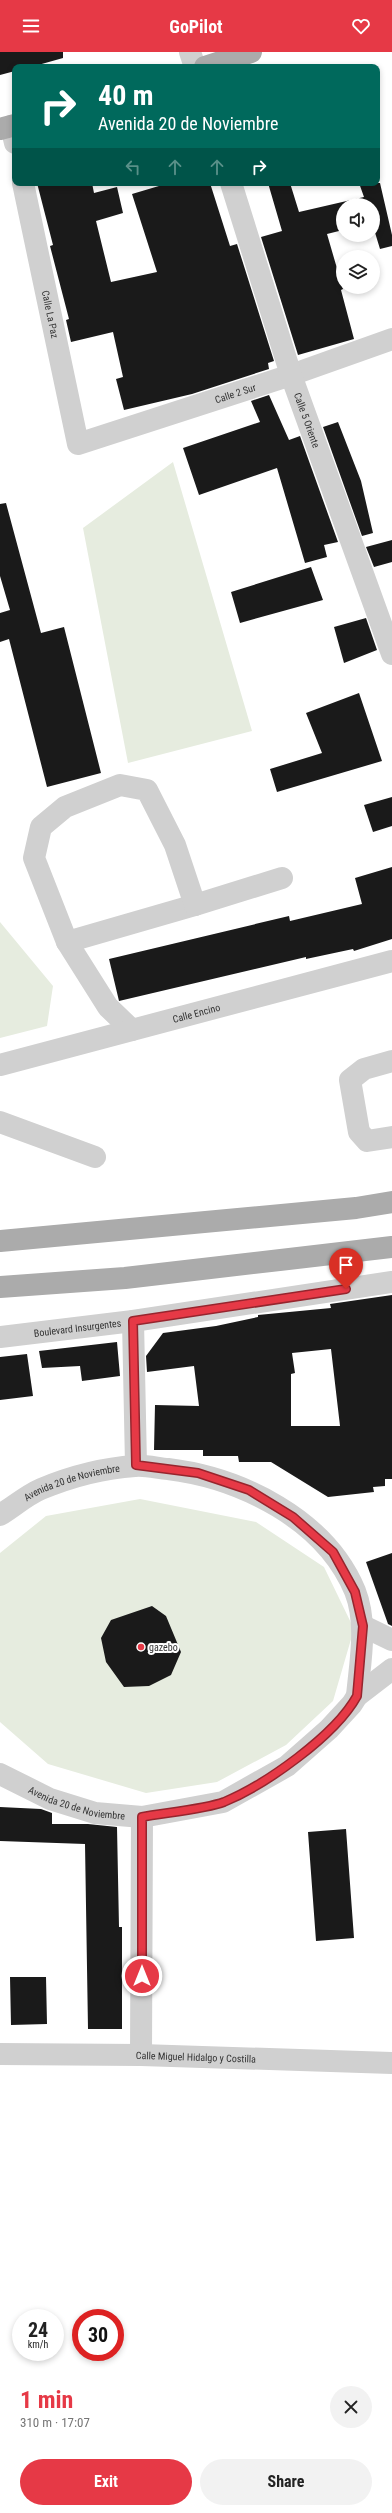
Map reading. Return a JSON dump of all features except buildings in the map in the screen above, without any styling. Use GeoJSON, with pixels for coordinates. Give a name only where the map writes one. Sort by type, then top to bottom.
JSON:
{"type":"FeatureCollection","features":[{"type":"Feature","properties":{"kind":"main road"},"geometry":{"type":"LineString","coordinates":[[214,64],[251,52]]}},
{"type":"Feature","properties":{"kind":"main road"},"geometry":{"type":"LineString","coordinates":[[0,1241],[356,1208],[392,1202]]}},
{"type":"Feature","properties":{"kind":"main road"},"geometry":{"type":"LineString","coordinates":[[0,1287],[125,1278],[392,1247]]}},
{"type":"Feature","properties":{"kind":"street"},"geometry":{"type":"LineString","coordinates":[[190,52],[194,64]]}},
{"type":"Feature","properties":{"kind":"street","name":"Calle La Paz"},"geometry":{"type":"LineString","coordinates":[[24,186],[78,444]]}},
{"type":"Feature","properties":{"kind":"street","name":"Calle 5 Oriente"},"geometry":{"type":"LineString","coordinates":[[232,186],[292,375],[392,654]]}},
{"type":"Feature","properties":{"kind":"street","name":"Calle 2 Sur"},"geometry":{"type":"LineString","coordinates":[[78,444],[292,375],[392,339]]}},
{"type":"Feature","properties":{"kind":"street"},"geometry":{"type":"LineString","coordinates":[[132,1030],[108,1007],[67,942],[34,858],[41,827],[65,807],[120,785],[147,790],[175,845],[195,904]]}},
{"type":"Feature","properties":{"kind":"street"},"geometry":{"type":"LineString","coordinates":[[67,942],[282,878]]}},
{"type":"Feature","properties":{"kind":"street","name":"Calle Encino"},"geometry":{"type":"LineString","coordinates":[[0,1065],[392,961]]}},
{"type":"Feature","properties":{"kind":"street"},"geometry":{"type":"LineString","coordinates":[[392,1061],[364,1070],[350,1080],[360,1132],[367,1140],[392,1138]]}},
{"type":"Feature","properties":{"kind":"street"},"geometry":{"type":"LineString","coordinates":[[0,1122],[94,1158]]}},
{"type":"Feature","properties":{"kind":"street","name":"Boulevard Insurgentes"},"geometry":{"type":"LineString","coordinates":[[0,1337],[133,1321],[392,1282]]}},
{"type":"Feature","properties":{"kind":"street"},"geometry":{"type":"LineString","coordinates":[[133,1321],[136,1465]]}},
{"type":"Feature","properties":{"kind":"street","name":"Avenida 20 de Noviembre"},"geometry":{"type":"LineString","coordinates":[[0,1515],[40,1490],[86,1474],[136,1465],[198,1473],[249,1490],[293,1517],[333,1552],[355,1592],[363,1626],[357,1696]]}},
{"type":"Feature","properties":{"kind":"street"},"geometry":{"type":"LineString","coordinates":[[363,1626],[392,1640]]}},
{"type":"Feature","properties":{"kind":"street","name":"Avenida 20 de Noviembre"},"geometry":{"type":"LineString","coordinates":[[0,1774],[50,1799],[95,1813],[142,1817],[223,1802],[287,1766],[329,1729],[352,1704],[357,1696],[392,1669]]}},
{"type":"Feature","properties":{"kind":"street"},"geometry":{"type":"LineString","coordinates":[[142,1817],[142,2055]]}},
{"type":"Feature","properties":{"kind":"street","name":"Calle Miguel Hidalgo y Costilla"},"geometry":{"type":"LineString","coordinates":[[0,2054],[142,2055],[392,2063]]}},
{"type":"Feature","properties":{"kind":"shaded area"},"geometry":{"type":"Polygon","coordinates":[[[173,462],[252,731],[128,763],[83,528],[173,462]]]}},
{"type":"Feature","properties":{"kind":"shaded area"},"geometry":{"type":"Polygon","coordinates":[[[0,922],[53,986],[47,1026],[0,1038],[0,922]]]}},
{"type":"Feature","properties":{"kind":"shaded area"},"geometry":{"type":"Polygon","coordinates":[[[140,1499],[256,1522],[324,1567],[354,1629],[333,1701],[286,1745],[217,1782],[146,1793],[48,1764],[0,1722],[0,1553],[46,1516],[140,1499]]]}},
{"type":"Feature","properties":{"kind":"place","name":"gazebo"},"geometry":{"type":"Point","coordinates":[141,1647]}},
{"type":"Feature","properties":{"kind":"route"},"geometry":{"type":"LineString","coordinates":[[142,1976],[142,1817],[223,1802],[287,1766],[329,1729],[352,1704],[357,1696],[363,1626],[355,1592],[333,1552],[293,1517],[249,1490],[198,1473],[136,1465],[133,1321],[346,1289]]}}]}
